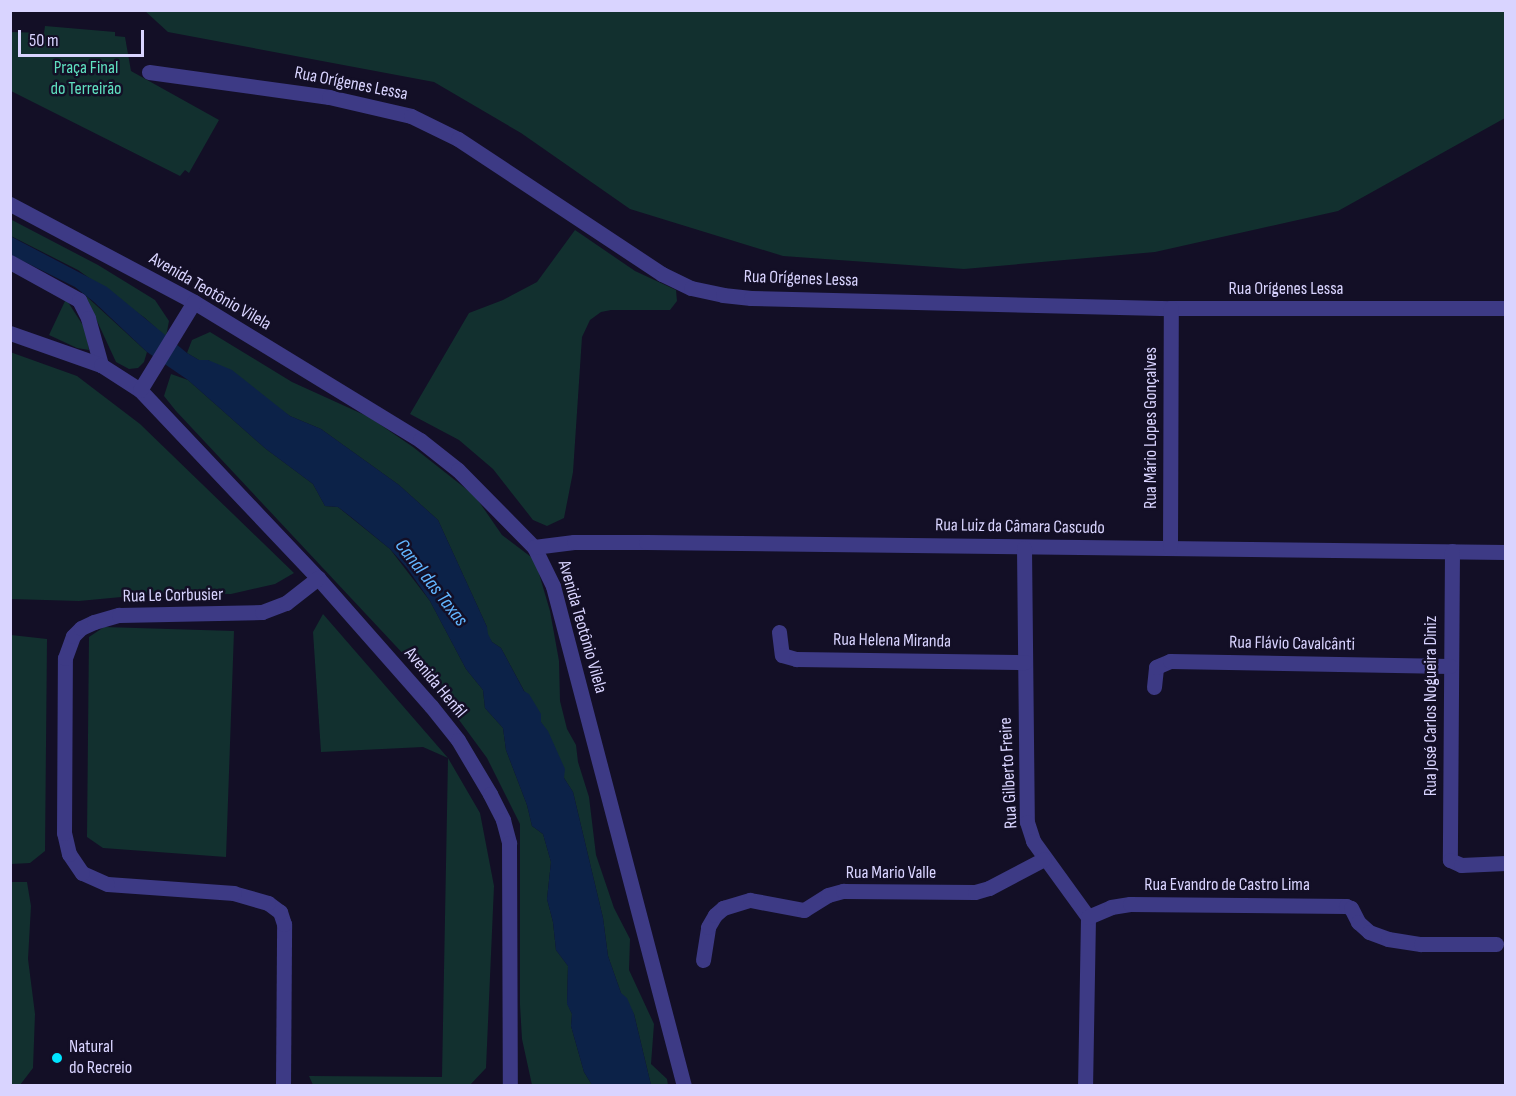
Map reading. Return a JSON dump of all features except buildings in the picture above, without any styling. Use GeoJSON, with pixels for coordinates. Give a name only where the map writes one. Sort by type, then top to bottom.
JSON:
{"type":"FeatureCollection","features":[{"type":"Feature","properties":{"kind":"street","name":"Rua Orígenes Lessa"},"geometry":{"type":"LineString","coordinates":[[149,72],[329,97],[411,116],[458,139],[662,274],[691,288],[723,295],[751,298],[1170,308],[1506,308]]}},
{"type":"Feature","properties":{"kind":"street","name":"Avenida Teotônio Vilela"},"geometry":{"type":"LineString","coordinates":[[10,204],[194,302],[420,440],[466,477],[534,547],[553,586],[684,1086]]}},
{"type":"Feature","properties":{"kind":"street"},"geometry":{"type":"LineString","coordinates":[[10,262],[79,300],[88,318],[101,365]]}},
{"type":"Feature","properties":{"kind":"street"},"geometry":{"type":"LineString","coordinates":[[140,390],[194,302]]}},
{"type":"Feature","properties":{"kind":"street","name":"Rua Mário Lopes Gonçalves"},"geometry":{"type":"LineString","coordinates":[[1170,308],[1170,548]]}},
{"type":"Feature","properties":{"kind":"street","name":"Avenida Henfil"},"geometry":{"type":"LineString","coordinates":[[10,333],[101,365],[140,390],[318,578],[431,706],[458,740],[503,820],[509,843],[509,1084]]}},
{"type":"Feature","properties":{"kind":"street","name":"Rua Luiz da Câmara Cascudo"},"geometry":{"type":"LineString","coordinates":[[534,547],[574,542],[646,542],[1506,552]]}},
{"type":"Feature","properties":{"kind":"street","name":"Rua Gilberto Freire"},"geometry":{"type":"LineString","coordinates":[[1024,548],[1027,822],[1033,841],[1044,859],[1088,917]]}},
{"type":"Feature","properties":{"kind":"street","name":"Rua José Carlos Nogueira Diniz"},"geometry":{"type":"LineString","coordinates":[[1452,551],[1450,860],[1461,865],[1506,863]]}},
{"type":"Feature","properties":{"kind":"street","name":"Rua Le Corbusier"},"geometry":{"type":"LineString","coordinates":[[283,1086],[284,924],[280,912],[268,903],[234,893],[106,884],[82,873],[72,861],[64,833],[65,658],[73,636],[81,628],[94,622],[119,615],[262,612],[286,603],[318,578]]}},
{"type":"Feature","properties":{"kind":"street","name":"Rua Helena Miranda"},"geometry":{"type":"LineString","coordinates":[[779,633],[782,655],[796,659],[1024,662]]}},
{"type":"Feature","properties":{"kind":"street","name":"Rua Flávio Cavalcânti"},"geometry":{"type":"LineString","coordinates":[[1154,687],[1156,667],[1170,661],[1450,666]]}},
{"type":"Feature","properties":{"kind":"street","name":"Rua Mario Valle"},"geometry":{"type":"LineString","coordinates":[[704,960],[708,927],[715,915],[723,908],[750,900],[804,910],[828,895],[843,891],[975,892],[989,888],[1044,859]]}},
{"type":"Feature","properties":{"kind":"street","name":"Rua Evandro de Castro Lima"},"geometry":{"type":"LineString","coordinates":[[1088,917],[1130,904],[1346,906],[1351,908],[1358,922],[1369,932],[1388,939],[1421,944],[1496,944]]}},
{"type":"Feature","properties":{"kind":"street"},"geometry":{"type":"LineString","coordinates":[[1085,1086],[1088,917]]}},
{"type":"Feature","properties":{"kind":"green space"},"geometry":{"type":"Polygon","coordinates":[[[145,11],[1505,11],[1505,118],[1338,211],[1155,252],[964,269],[783,256],[630,209],[521,133],[434,82],[168,32],[145,11]]]}},
{"type":"Feature","properties":{"kind":"green space","name":"Praça Final do Terreirão"},"geometry":{"type":"Polygon","coordinates":[[[45,26],[115,32],[115,36],[125,37],[131,71],[219,120],[189,173],[185,170],[180,176],[11,91],[11,32],[44,33],[45,26]]]}},
{"type":"Feature","properties":{"kind":"green space"},"geometry":{"type":"Polygon","coordinates":[[[10,219],[98,265],[155,300],[169,321],[166,337],[145,318],[78,270],[11,236],[10,219]]]}},
{"type":"Feature","properties":{"kind":"green space"},"geometry":{"type":"Polygon","coordinates":[[[575,230],[635,271],[676,290],[677,301],[670,310],[611,310],[601,312],[590,320],[582,337],[573,472],[564,518],[547,526],[533,520],[493,469],[459,440],[410,414],[469,313],[503,300],[537,282],[575,230]]]}},
{"type":"Feature","properties":{"kind":"green space"},"geometry":{"type":"Polygon","coordinates":[[[85,295],[147,352],[144,362],[138,368],[129,369],[116,362],[85,295]]]}},
{"type":"Feature","properties":{"kind":"green space"},"geometry":{"type":"Polygon","coordinates":[[[66,299],[86,330],[89,350],[77,348],[49,335],[66,299]]]}},
{"type":"Feature","properties":{"kind":"green space"},"geometry":{"type":"Polygon","coordinates":[[[210,332],[292,382],[369,417],[413,447],[475,496],[502,535],[535,560],[550,611],[559,661],[560,701],[567,729],[576,745],[578,762],[589,797],[596,855],[614,908],[630,939],[629,970],[654,1024],[651,1064],[667,1079],[668,1085],[651,1085],[634,1014],[621,993],[608,956],[603,918],[573,792],[564,778],[555,748],[501,648],[492,642],[487,634],[487,627],[438,520],[399,485],[321,429],[290,416],[208,360],[199,360],[187,353],[192,340],[210,332]]]}},
{"type":"Feature","properties":{"kind":"green space"},"geometry":{"type":"Polygon","coordinates":[[[10,352],[77,376],[140,424],[294,573],[275,584],[231,594],[164,593],[79,601],[11,599],[10,352]]]}},
{"type":"Feature","properties":{"kind":"green space"},"geometry":{"type":"Polygon","coordinates":[[[171,374],[188,380],[266,449],[313,484],[325,506],[338,507],[390,549],[430,601],[466,669],[483,690],[485,708],[503,728],[506,750],[527,805],[532,826],[543,834],[551,862],[547,899],[553,922],[556,950],[568,966],[567,1003],[572,1014],[571,1026],[584,1072],[592,1085],[532,1085],[522,1039],[520,1005],[520,824],[487,758],[437,690],[176,411],[164,396],[171,374]]]}},
{"type":"Feature","properties":{"kind":"green space"},"geometry":{"type":"Polygon","coordinates":[[[323,614],[448,758],[423,747],[321,752],[313,632],[323,614]]]}},
{"type":"Feature","properties":{"kind":"green space"},"geometry":{"type":"Polygon","coordinates":[[[104,627],[234,631],[226,857],[103,848],[87,837],[89,637],[104,627]]]}},
{"type":"Feature","properties":{"kind":"green space"},"geometry":{"type":"Polygon","coordinates":[[[11,635],[47,639],[45,851],[30,863],[11,864],[11,635]]]}},
{"type":"Feature","properties":{"kind":"green space"},"geometry":{"type":"Polygon","coordinates":[[[448,758],[480,813],[494,886],[486,1068],[470,1085],[313,1085],[309,1076],[442,1077],[448,758]]]}},
{"type":"Feature","properties":{"kind":"green space"},"geometry":{"type":"Polygon","coordinates":[[[11,882],[27,882],[31,906],[28,959],[35,1014],[33,1068],[20,1085],[10,1085],[11,882]]]}},
{"type":"Feature","properties":{"kind":"water","name":"Canal das Taxas"},"geometry":{"type":"Polygon","coordinates":[[[10,236],[107,287],[187,353],[199,360],[208,360],[232,370],[290,416],[321,429],[399,485],[438,520],[492,642],[501,648],[524,691],[529,694],[541,714],[541,722],[548,731],[565,769],[564,778],[573,792],[603,918],[608,956],[621,993],[627,998],[634,1014],[651,1085],[592,1085],[584,1072],[571,1026],[572,1014],[567,1004],[568,966],[556,950],[553,922],[547,899],[551,862],[543,834],[532,826],[527,805],[506,750],[503,728],[485,708],[483,690],[466,669],[430,601],[407,568],[390,549],[338,507],[325,506],[313,484],[266,449],[188,380],[147,352],[94,302],[75,287],[11,255],[10,236]]]}},
{"type":"Feature","properties":{"kind":"place","name":"Natural do Recreio"},"geometry":{"type":"Point","coordinates":[57,1058]}}]}
